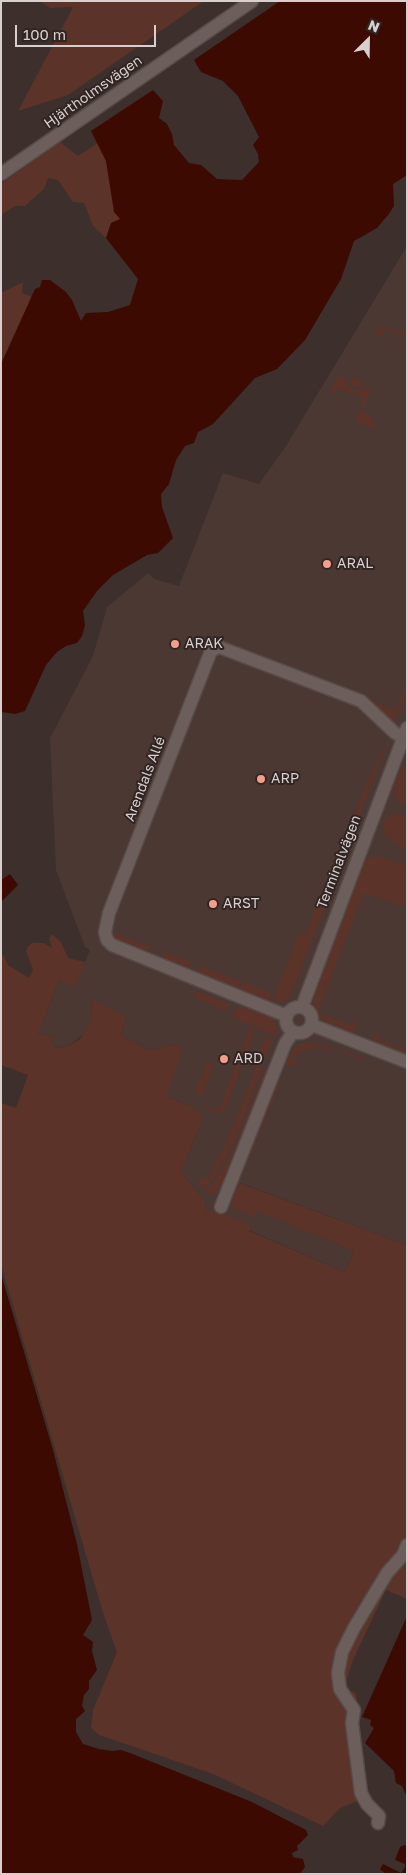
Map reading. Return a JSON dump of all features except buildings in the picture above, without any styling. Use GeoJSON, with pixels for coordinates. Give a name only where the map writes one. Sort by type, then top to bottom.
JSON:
{"type":"FeatureCollection","features":[{"type":"Feature","properties":{"kind":"street","name":"Hjärtholmsvägen"},"geometry":{"type":"LineString","coordinates":[[1,174],[252,1]]}},
{"type":"Feature","properties":{"kind":"street","name":"Arendals Allé"},"geometry":{"type":"LineString","coordinates":[[287,1016],[112,945],[107,940],[105,932],[109,913],[211,651],[219,647],[361,701],[395,733],[405,733]]}},
{"type":"Feature","properties":{"kind":"street","name":"Terminalvägen"},"geometry":{"type":"LineString","coordinates":[[302,1007],[405,733]]}},
{"type":"Feature","properties":{"kind":"street"},"geometry":{"type":"LineString","coordinates":[[302,1007],[311,1014],[312,1025],[304,1033],[293,1032],[287,1024],[287,1016],[293,1009],[302,1007]]}},
{"type":"Feature","properties":{"kind":"street"},"geometry":{"type":"LineString","coordinates":[[312,1025],[407,1062]]}},
{"type":"Feature","properties":{"kind":"street"},"geometry":{"type":"LineString","coordinates":[[221,1207],[285,1044],[293,1032]]}},
{"type":"Feature","properties":{"kind":"street"},"geometry":{"type":"LineString","coordinates":[[378,1823],[379,1816],[367,1804],[361,1793],[352,1723],[354,1707],[340,1688],[338,1673],[342,1652],[350,1634],[387,1573],[402,1556],[407,1545]]}},
{"type":"Feature","properties":{"kind":"shaded area"},"geometry":{"type":"Polygon","coordinates":[[[40,1],[204,1],[68,95],[18,111],[73,7],[50,8],[40,1]]]}},
{"type":"Feature","properties":{"kind":"shaded area"},"geometry":{"type":"Polygon","coordinates":[[[280,1],[407,1],[407,175],[393,184],[394,206],[388,215],[377,228],[354,241],[341,279],[305,340],[277,369],[255,378],[213,424],[198,432],[194,443],[185,446],[176,460],[169,484],[161,494],[162,507],[173,538],[158,553],[147,555],[113,575],[97,591],[83,611],[85,625],[82,636],[77,643],[66,646],[57,652],[46,665],[25,711],[15,714],[2,712],[1,364],[35,289],[40,287],[42,280],[50,280],[66,292],[72,300],[81,321],[86,313],[108,312],[130,305],[138,279],[106,238],[111,223],[120,219],[114,212],[106,161],[91,131],[153,90],[163,101],[159,118],[167,124],[172,134],[174,145],[189,163],[201,165],[217,179],[242,180],[259,162],[258,154],[253,145],[259,137],[238,96],[223,81],[201,72],[194,60],[280,1]]]}},
{"type":"Feature","properties":{"kind":"shaded area"},"geometry":{"type":"Polygon","coordinates":[[[60,142],[78,156],[98,143],[100,145],[121,219],[111,223],[106,238],[93,226],[84,203],[73,202],[58,180],[48,178],[44,189],[25,206],[15,206],[1,215],[1,184],[60,142]]]}},
{"type":"Feature","properties":{"kind":"shaded area"},"geometry":{"type":"Polygon","coordinates":[[[407,246],[407,1245],[240,1183],[258,1210],[354,1251],[345,1272],[207,1212],[204,1200],[181,1172],[202,1120],[189,1105],[166,1097],[176,1044],[150,1050],[121,1036],[126,1016],[91,1001],[92,1019],[87,1031],[69,1046],[56,1048],[51,1042],[54,1037],[38,1034],[59,980],[75,985],[90,950],[85,947],[56,870],[50,738],[93,656],[107,607],[148,573],[154,579],[179,586],[223,473],[259,484],[286,446],[407,246]]]}},
{"type":"Feature","properties":{"kind":"shaded area"},"geometry":{"type":"Polygon","coordinates":[[[23,282],[22,293],[32,297],[1,364],[1,293],[23,282]]]}},
{"type":"Feature","properties":{"kind":"shaded area"},"geometry":{"type":"Polygon","coordinates":[[[386,327],[407,335],[407,338],[385,329],[382,336],[375,334],[378,328],[386,327]]]}},
{"type":"Feature","properties":{"kind":"shaded area"},"geometry":{"type":"Polygon","coordinates":[[[339,375],[346,379],[349,387],[354,391],[353,394],[337,388],[334,394],[332,393],[331,390],[339,375]]]}},
{"type":"Feature","properties":{"kind":"shaded area"},"geometry":{"type":"Polygon","coordinates":[[[354,378],[360,379],[364,385],[358,388],[353,386],[350,380],[354,378]]]}},
{"type":"Feature","properties":{"kind":"shaded area"},"geometry":{"type":"Polygon","coordinates":[[[368,386],[371,388],[363,409],[360,408],[363,398],[354,394],[355,391],[363,390],[368,386]]]}},
{"type":"Feature","properties":{"kind":"shaded area"},"geometry":{"type":"Polygon","coordinates":[[[359,410],[371,416],[376,425],[375,429],[355,421],[359,410]]]}},
{"type":"Feature","properties":{"kind":"shaded area"},"geometry":{"type":"Polygon","coordinates":[[[407,683],[407,694],[393,725],[364,698],[396,710],[407,683]]]}},
{"type":"Feature","properties":{"kind":"shaded area"},"geometry":{"type":"Polygon","coordinates":[[[384,746],[385,749],[341,863],[337,867],[329,864],[330,862],[337,863],[340,854],[335,852],[336,850],[341,851],[363,792],[384,746]]]}},
{"type":"Feature","properties":{"kind":"shaded area"},"geometry":{"type":"Polygon","coordinates":[[[407,764],[407,805],[398,802],[393,791],[401,767],[407,764]]]}},
{"type":"Feature","properties":{"kind":"shaded area"},"geometry":{"type":"Polygon","coordinates":[[[394,813],[407,817],[407,851],[383,833],[384,821],[394,813]]]}},
{"type":"Feature","properties":{"kind":"shaded area"},"geometry":{"type":"Polygon","coordinates":[[[378,856],[407,866],[407,908],[364,892],[318,1011],[352,1025],[356,1019],[358,1024],[356,1030],[351,1033],[324,1021],[316,1013],[313,1003],[316,986],[361,864],[369,858],[378,856]]]}},
{"type":"Feature","properties":{"kind":"shaded area"},"geometry":{"type":"Polygon","coordinates":[[[10,874],[18,885],[1,902],[1,880],[10,874]]]}},
{"type":"Feature","properties":{"kind":"shaded area"},"geometry":{"type":"Polygon","coordinates":[[[323,890],[331,890],[291,994],[287,1001],[276,1002],[274,996],[299,933],[306,936],[321,894],[323,890]]]}},
{"type":"Feature","properties":{"kind":"shaded area"},"geometry":{"type":"Polygon","coordinates":[[[111,932],[152,947],[143,952],[122,945],[114,938],[111,932]]]}},
{"type":"Feature","properties":{"kind":"shaded area"},"geometry":{"type":"Polygon","coordinates":[[[52,934],[61,942],[68,958],[85,962],[75,986],[59,980],[38,1034],[54,1037],[51,1042],[56,1048],[69,1046],[80,1039],[92,1019],[91,1000],[126,1016],[121,1036],[150,1050],[176,1044],[183,1048],[166,1097],[189,1105],[201,1113],[202,1120],[181,1172],[204,1200],[207,1212],[221,1213],[250,1225],[249,1231],[345,1272],[354,1251],[258,1211],[254,1217],[234,1209],[231,1203],[239,1183],[407,1245],[407,1599],[386,1590],[353,1660],[344,1688],[356,1693],[357,1702],[350,1709],[360,1800],[340,1808],[323,1826],[213,1774],[99,1735],[91,1728],[93,1710],[117,1652],[103,1613],[1,1265],[1,1103],[16,1108],[28,1075],[1,1065],[1,955],[4,956],[8,965],[29,978],[33,970],[26,951],[28,946],[32,943],[44,943],[52,948],[49,939],[52,934]]]}},
{"type":"Feature","properties":{"kind":"shaded area"},"geometry":{"type":"Polygon","coordinates":[[[161,951],[192,962],[189,969],[168,963],[161,951]]]}},
{"type":"Feature","properties":{"kind":"shaded area"},"geometry":{"type":"Polygon","coordinates":[[[200,966],[240,981],[237,990],[198,974],[200,966]]]}},
{"type":"Feature","properties":{"kind":"shaded area"},"geometry":{"type":"Polygon","coordinates":[[[242,981],[270,992],[271,1003],[239,991],[242,981]]]}},
{"type":"Feature","properties":{"kind":"shaded area"},"geometry":{"type":"Polygon","coordinates":[[[196,991],[227,1003],[228,1010],[226,1012],[194,997],[196,991]]]}},
{"type":"Feature","properties":{"kind":"shaded area"},"geometry":{"type":"Polygon","coordinates":[[[244,1006],[272,1016],[277,1027],[275,1036],[232,1017],[234,1009],[244,1006]]]}},
{"type":"Feature","properties":{"kind":"shaded area"},"geometry":{"type":"Polygon","coordinates":[[[250,1028],[255,1032],[224,1111],[218,1113],[203,1107],[202,1105],[219,1110],[250,1028]]]}},
{"type":"Feature","properties":{"kind":"shaded area"},"geometry":{"type":"Polygon","coordinates":[[[376,1033],[381,1033],[379,1040],[407,1050],[407,1055],[376,1042],[373,1039],[376,1033]]]}},
{"type":"Feature","properties":{"kind":"shaded area"},"geometry":{"type":"Polygon","coordinates":[[[264,1035],[273,1039],[267,1055],[259,1051],[266,1039],[264,1035]]]}},
{"type":"Feature","properties":{"kind":"shaded area"},"geometry":{"type":"Polygon","coordinates":[[[300,1044],[322,1045],[365,1058],[363,1060],[333,1049],[325,1052],[325,1047],[315,1047],[294,1056],[292,1059],[298,1063],[296,1065],[287,1065],[291,1052],[300,1044]]]}},
{"type":"Feature","properties":{"kind":"shaded area"},"geometry":{"type":"Polygon","coordinates":[[[208,1060],[214,1065],[203,1094],[200,1096],[195,1090],[208,1060]]]}},
{"type":"Feature","properties":{"kind":"shaded area"},"geometry":{"type":"Polygon","coordinates":[[[254,1061],[263,1065],[235,1139],[215,1177],[203,1190],[200,1177],[208,1179],[234,1125],[255,1069],[251,1063],[254,1061]]]}},
{"type":"Feature","properties":{"kind":"shaded area"},"geometry":{"type":"Polygon","coordinates":[[[266,1067],[269,1068],[268,1072],[221,1191],[209,1194],[205,1191],[215,1181],[233,1151],[266,1067]]]}},
{"type":"Feature","properties":{"kind":"shaded area"},"geometry":{"type":"Polygon","coordinates":[[[278,1081],[280,1082],[249,1159],[248,1156],[278,1081]]]}},
{"type":"Feature","properties":{"kind":"shaded area"},"geometry":{"type":"Polygon","coordinates":[[[1,1274],[53,1450],[77,1544],[92,1620],[83,1635],[93,1642],[92,1651],[97,1670],[89,1681],[89,1689],[84,1695],[82,1706],[85,1711],[76,1719],[76,1732],[83,1744],[99,1749],[121,1750],[130,1753],[252,1802],[306,1830],[308,1835],[297,1846],[298,1850],[292,1853],[293,1857],[303,1859],[305,1867],[300,1874],[1,1874],[1,1274]]]}},
{"type":"Feature","properties":{"kind":"shaded area"},"geometry":{"type":"Polygon","coordinates":[[[407,1616],[407,1797],[402,1786],[396,1783],[394,1771],[365,1743],[374,1728],[370,1725],[371,1720],[362,1717],[407,1616]]]}},
{"type":"Feature","properties":{"kind":"shaded area"},"geometry":{"type":"Polygon","coordinates":[[[407,1846],[407,1874],[386,1874],[380,1869],[383,1864],[401,1873],[405,1867],[405,1864],[395,1860],[400,1847],[407,1846]]]}},
{"type":"Feature","properties":{"kind":"place","name":"ARAL"},"geometry":{"type":"Point","coordinates":[327,564]}},
{"type":"Feature","properties":{"kind":"place","name":"ARAK"},"geometry":{"type":"Point","coordinates":[175,644]}},
{"type":"Feature","properties":{"kind":"place","name":"ARP"},"geometry":{"type":"Point","coordinates":[261,779]}},
{"type":"Feature","properties":{"kind":"place","name":"ARST"},"geometry":{"type":"Point","coordinates":[213,904]}},
{"type":"Feature","properties":{"kind":"place","name":"ARD"},"geometry":{"type":"Point","coordinates":[224,1059]}}]}
